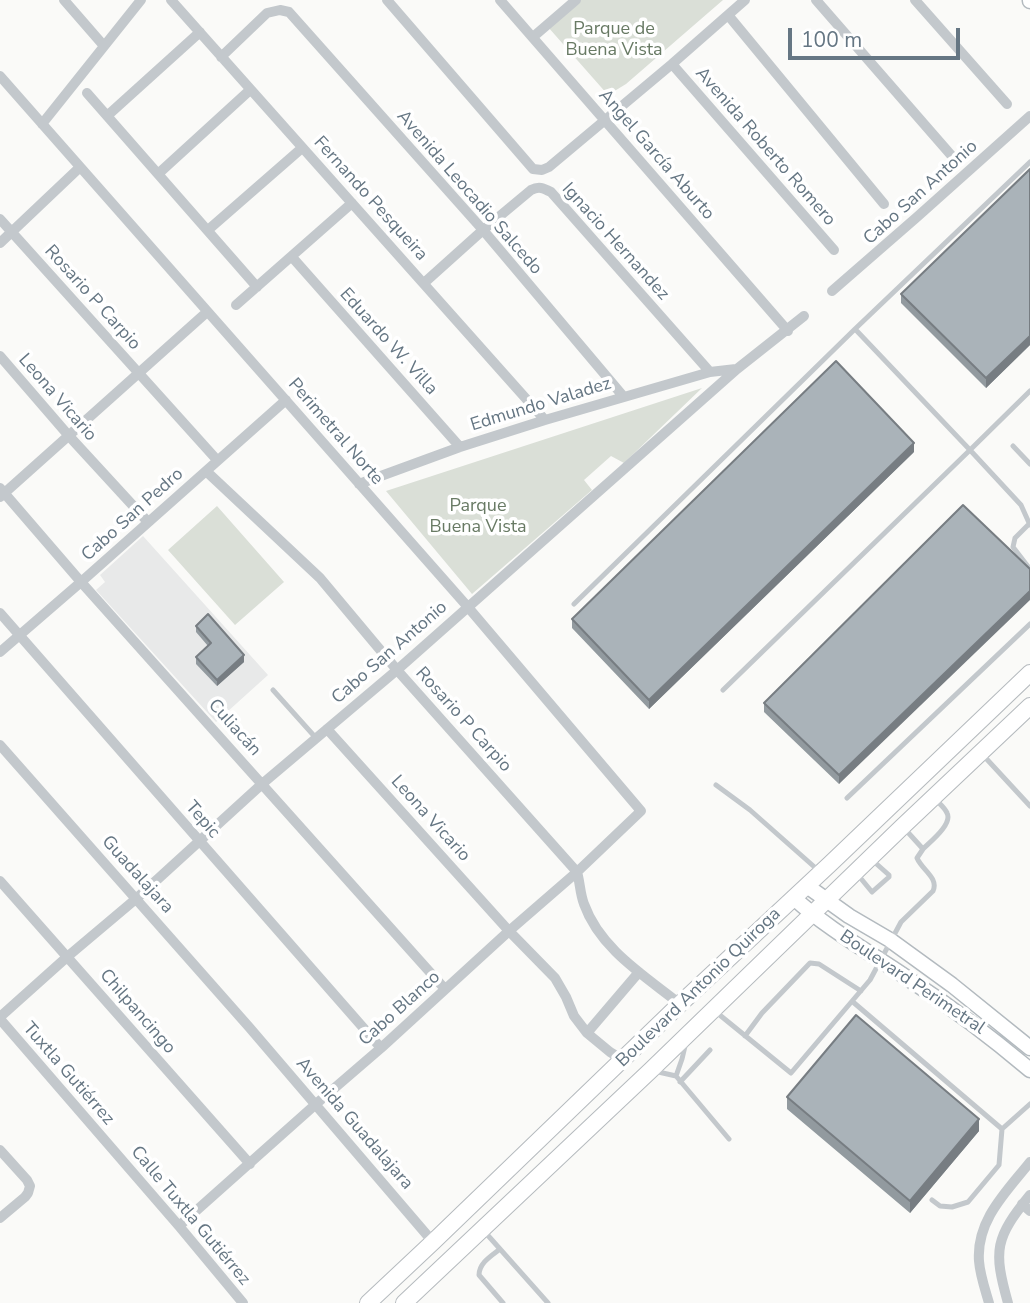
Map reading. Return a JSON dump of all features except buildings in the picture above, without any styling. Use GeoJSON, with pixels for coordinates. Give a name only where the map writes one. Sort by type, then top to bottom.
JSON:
{"type":"FeatureCollection","features":[{"type":"Feature","properties":{"kind":"main road","name":"Boulevard Antonio Quiroga"},"geometry":{"type":"LineString","coordinates":[[368,1303],[1030,673]]}},
{"type":"Feature","properties":{"kind":"main road","name":"Boulevard Antonio Quiroga"},"geometry":{"type":"LineString","coordinates":[[404,1303],[1030,706]]}},
{"type":"Feature","properties":{"kind":"street"},"geometry":{"type":"LineString","coordinates":[[64,0],[104,46]]}},
{"type":"Feature","properties":{"kind":"street"},"geometry":{"type":"LineString","coordinates":[[42,124],[141,0]]}},
{"type":"Feature","properties":{"kind":"street","name":"Fernando Pesqueira"},"geometry":{"type":"LineString","coordinates":[[171,0],[545,420]]}},
{"type":"Feature","properties":{"kind":"street"},"geometry":{"type":"LineString","coordinates":[[387,0],[533,169],[542,170],[550,167],[745,0]]}},
{"type":"Feature","properties":{"kind":"street","name":"Angel García Aburto"},"geometry":{"type":"LineString","coordinates":[[500,0],[788,331]]}},
{"type":"Feature","properties":{"kind":"street"},"geometry":{"type":"LineString","coordinates":[[533,37],[576,0]]}},
{"type":"Feature","properties":{"kind":"street"},"geometry":{"type":"LineString","coordinates":[[816,0],[951,155]]}},
{"type":"Feature","properties":{"kind":"street"},"geometry":{"type":"LineString","coordinates":[[915,0],[1007,104]]}},
{"type":"Feature","properties":{"kind":"street","name":"Avenida Leocadio Salcedo"},"geometry":{"type":"LineString","coordinates":[[222,57],[267,13],[280,10],[289,12],[482,230],[624,396]]}},
{"type":"Feature","properties":{"kind":"street"},"geometry":{"type":"LineString","coordinates":[[728,15],[884,204]]}},
{"type":"Feature","properties":{"kind":"street"},"geometry":{"type":"LineString","coordinates":[[107,116],[200,33]]}},
{"type":"Feature","properties":{"kind":"street","name":"Avenida Roberto Romero"},"geometry":{"type":"LineString","coordinates":[[672,64],[834,250]]}},
{"type":"Feature","properties":{"kind":"street","name":"Perimetral Norte"},"geometry":{"type":"LineString","coordinates":[[0,76],[467,607],[641,813]]}},
{"type":"Feature","properties":{"kind":"street"},"geometry":{"type":"LineString","coordinates":[[158,174],[250,90]]}},
{"type":"Feature","properties":{"kind":"street"},"geometry":{"type":"LineString","coordinates":[[87,93],[257,287]]}},
{"type":"Feature","properties":{"kind":"street","name":"Cabo San Antonio"},"geometry":{"type":"LineString","coordinates":[[832,291],[1030,116]]}},
{"type":"Feature","properties":{"kind":"street"},"geometry":{"type":"LineString","coordinates":[[208,230],[302,148]]}},
{"type":"Feature","properties":{"kind":"street"},"geometry":{"type":"LineString","coordinates":[[0,243],[80,167]]}},
{"type":"Feature","properties":{"kind":"street","name":"Ignacio Hernandez"},"geometry":{"type":"LineString","coordinates":[[424,283],[531,190],[537,187],[545,188],[710,372]]}},
{"type":"Feature","properties":{"kind":"street"},"geometry":{"type":"LineString","coordinates":[[236,305],[352,202]]}},
{"type":"Feature","properties":{"kind":"street","name":"Rosario P Carpio"},"geometry":{"type":"LineString","coordinates":[[0,219],[217,460]]}},
{"type":"Feature","properties":{"kind":"street","name":"Eduardo W. Villa"},"geometry":{"type":"LineString","coordinates":[[292,257],[460,447]]}},
{"type":"Feature","properties":{"kind":"street"},"geometry":{"type":"LineString","coordinates":[[1,493],[207,312]]}},
{"type":"Feature","properties":{"kind":"street","name":"Cabo San Antonio"},"geometry":{"type":"LineString","coordinates":[[0,1018],[262,784],[397,670],[737,369],[804,316]]}},
{"type":"Feature","properties":{"kind":"street","name":"Leona Vicario"},"geometry":{"type":"LineString","coordinates":[[0,356],[148,522]]}},
{"type":"Feature","properties":{"kind":"street","name":"Edmundo Valadez"},"geometry":{"type":"LineString","coordinates":[[359,484],[460,447],[545,420],[710,372],[737,369]]}},
{"type":"Feature","properties":{"kind":"street","name":"Cabo San Pedro"},"geometry":{"type":"LineString","coordinates":[[0,652],[286,400]]}},
{"type":"Feature","properties":{"kind":"street","name":"Rosario P Carpio"},"geometry":{"type":"LineString","coordinates":[[206,471],[308,566],[577,872]]}},
{"type":"Feature","properties":{"kind":"street","name":"Culiacán"},"geometry":{"type":"LineString","coordinates":[[1,493],[445,989]]}},
{"type":"Feature","properties":{"kind":"street","name":"Tepic"},"geometry":{"type":"LineString","coordinates":[[0,612],[381,1048]]}},
{"type":"Feature","properties":{"kind":"street","name":"Leona Vicario"},"geometry":{"type":"LineString","coordinates":[[327,729],[509,931],[555,978],[574,1016],[587,1032],[623,1060]]}},
{"type":"Feature","properties":{"kind":"street","name":"Guadalajara"},"geometry":{"type":"LineString","coordinates":[[0,745],[249,1027]]}},
{"type":"Feature","properties":{"kind":"street","name":"Cabo Blanco"},"geometry":{"type":"LineString","coordinates":[[179,1226],[641,813]]}},
{"type":"Feature","properties":{"kind":"street"},"geometry":{"type":"LineString","coordinates":[[577,872],[583,902],[598,931],[639,972],[680,1004]]}},
{"type":"Feature","properties":{"kind":"street","name":"Chilpancingo"},"geometry":{"type":"LineString","coordinates":[[0,881],[250,1164]]}},
{"type":"Feature","properties":{"kind":"street","name":"Boulevard Perimetral"},"geometry":{"type":"LineString","coordinates":[[807,886],[849,916],[890,940],[952,985],[1030,1048]]}},
{"type":"Feature","properties":{"kind":"street","name":"Boulevard Perimetral"},"geometry":{"type":"LineString","coordinates":[[794,898],[812,915],[959,1013],[1030,1070]]}},
{"type":"Feature","properties":{"kind":"street"},"geometry":{"type":"LineString","coordinates":[[587,1032],[639,972]]}},
{"type":"Feature","properties":{"kind":"street","name":"Tuxtla Gutiérrez"},"geometry":{"type":"LineString","coordinates":[[0,1018],[112,1149]]}},
{"type":"Feature","properties":{"kind":"street","name":"Avenida Guadalajara"},"geometry":{"type":"LineString","coordinates":[[249,1027],[433,1242]]}},
{"type":"Feature","properties":{"kind":"street","name":"Calle Tuxtla Gutiérrez"},"geometry":{"type":"LineString","coordinates":[[112,1149],[243,1303]]}},
{"type":"Feature","properties":{"kind":"street"},"geometry":{"type":"LineString","coordinates":[[0,1150],[30,1186],[28,1193],[0,1218]]}},
{"type":"Feature","properties":{"kind":"street"},"geometry":{"type":"LineString","coordinates":[[989,1303],[979,1261],[985,1223],[991,1211],[1029,1164]]}},
{"type":"Feature","properties":{"kind":"street"},"geometry":{"type":"LineString","coordinates":[[1008,1303],[999,1272],[998,1248],[1003,1232],[1026,1208],[1030,1195]]}},
{"type":"Feature","properties":{"kind":"street"},"geometry":{"type":"LineString","coordinates":[[985,1223],[1003,1232]]}},
{"type":"Feature","properties":{"kind":"lane"},"geometry":{"type":"LineString","coordinates":[[574,604],[1030,162]]}},
{"type":"Feature","properties":{"kind":"lane"},"geometry":{"type":"LineString","coordinates":[[855,329],[1021,505],[1030,524],[1015,538],[1013,547],[1030,569]]}},
{"type":"Feature","properties":{"kind":"lane"},"geometry":{"type":"LineString","coordinates":[[723,690],[1030,391]]}},
{"type":"Feature","properties":{"kind":"lane"},"geometry":{"type":"LineString","coordinates":[[1013,446],[1030,464]]}},
{"type":"Feature","properties":{"kind":"lane"},"geometry":{"type":"LineString","coordinates":[[1021,505],[1030,508]]}},
{"type":"Feature","properties":{"kind":"lane"},"geometry":{"type":"LineString","coordinates":[[847,798],[1030,624]]}},
{"type":"Feature","properties":{"kind":"lane"},"geometry":{"type":"LineString","coordinates":[[273,690],[316,738]]}},
{"type":"Feature","properties":{"kind":"lane"},"geometry":{"type":"LineString","coordinates":[[981,753],[1030,806]]}},
{"type":"Feature","properties":{"kind":"lane"},"geometry":{"type":"LineString","coordinates":[[716,785],[750,810],[821,873]]}},
{"type":"Feature","properties":{"kind":"lane"},"geometry":{"type":"LineString","coordinates":[[713,1010],[790,1074],[870,979],[901,922],[933,891],[935,882],[917,858],[946,826],[949,818],[934,798]]}},
{"type":"Feature","properties":{"kind":"lane"},"geometry":{"type":"LineString","coordinates":[[902,827],[923,849]]}},
{"type":"Feature","properties":{"kind":"lane"},"geometry":{"type":"LineString","coordinates":[[856,872],[874,892],[889,875],[870,859]]}},
{"type":"Feature","properties":{"kind":"lane"},"geometry":{"type":"LineString","coordinates":[[744,1036],[810,963],[819,964],[861,991]]}},
{"type":"Feature","properties":{"kind":"lane"},"geometry":{"type":"LineString","coordinates":[[853,1002],[1002,1129]]}},
{"type":"Feature","properties":{"kind":"lane"},"geometry":{"type":"LineString","coordinates":[[676,1076],[687,1035]]}},
{"type":"Feature","properties":{"kind":"lane"},"geometry":{"type":"LineString","coordinates":[[680,1082],[710,1051]]}},
{"type":"Feature","properties":{"kind":"lane"},"geometry":{"type":"LineString","coordinates":[[651,1070],[676,1076],[729,1139]]}},
{"type":"Feature","properties":{"kind":"lane"},"geometry":{"type":"LineString","coordinates":[[932,1200],[940,1206],[952,1207],[968,1202],[999,1165],[1002,1129],[1030,1104]]}},
{"type":"Feature","properties":{"kind":"lane"},"geometry":{"type":"LineString","coordinates":[[482,1229],[548,1303]]}},
{"type":"Feature","properties":{"kind":"lane"},"geometry":{"type":"LineString","coordinates":[[500,1249],[483,1263],[479,1275],[503,1303]]}},
{"type":"Feature","properties":{"kind":"shaded area"},"geometry":{"type":"Polygon","coordinates":[[[143,536],[268,675],[216,722],[96,590],[105,582],[100,575],[143,536]]]}},
{"type":"Feature","properties":{"kind":"green space","name":"Parque de Buena Vista"},"geometry":{"type":"Polygon","coordinates":[[[580,0],[723,0],[626,84],[608,95],[548,27],[580,0]]]}},
{"type":"Feature","properties":{"kind":"green space","name":"Parque Buena Vista"},"geometry":{"type":"Polygon","coordinates":[[[702,388],[624,463],[611,456],[584,480],[592,490],[472,594],[386,491],[702,388]]]}},
{"type":"Feature","properties":{"kind":"green space"},"geometry":{"type":"Polygon","coordinates":[[[217,506],[284,582],[235,625],[168,550],[217,506]]]}}]}
